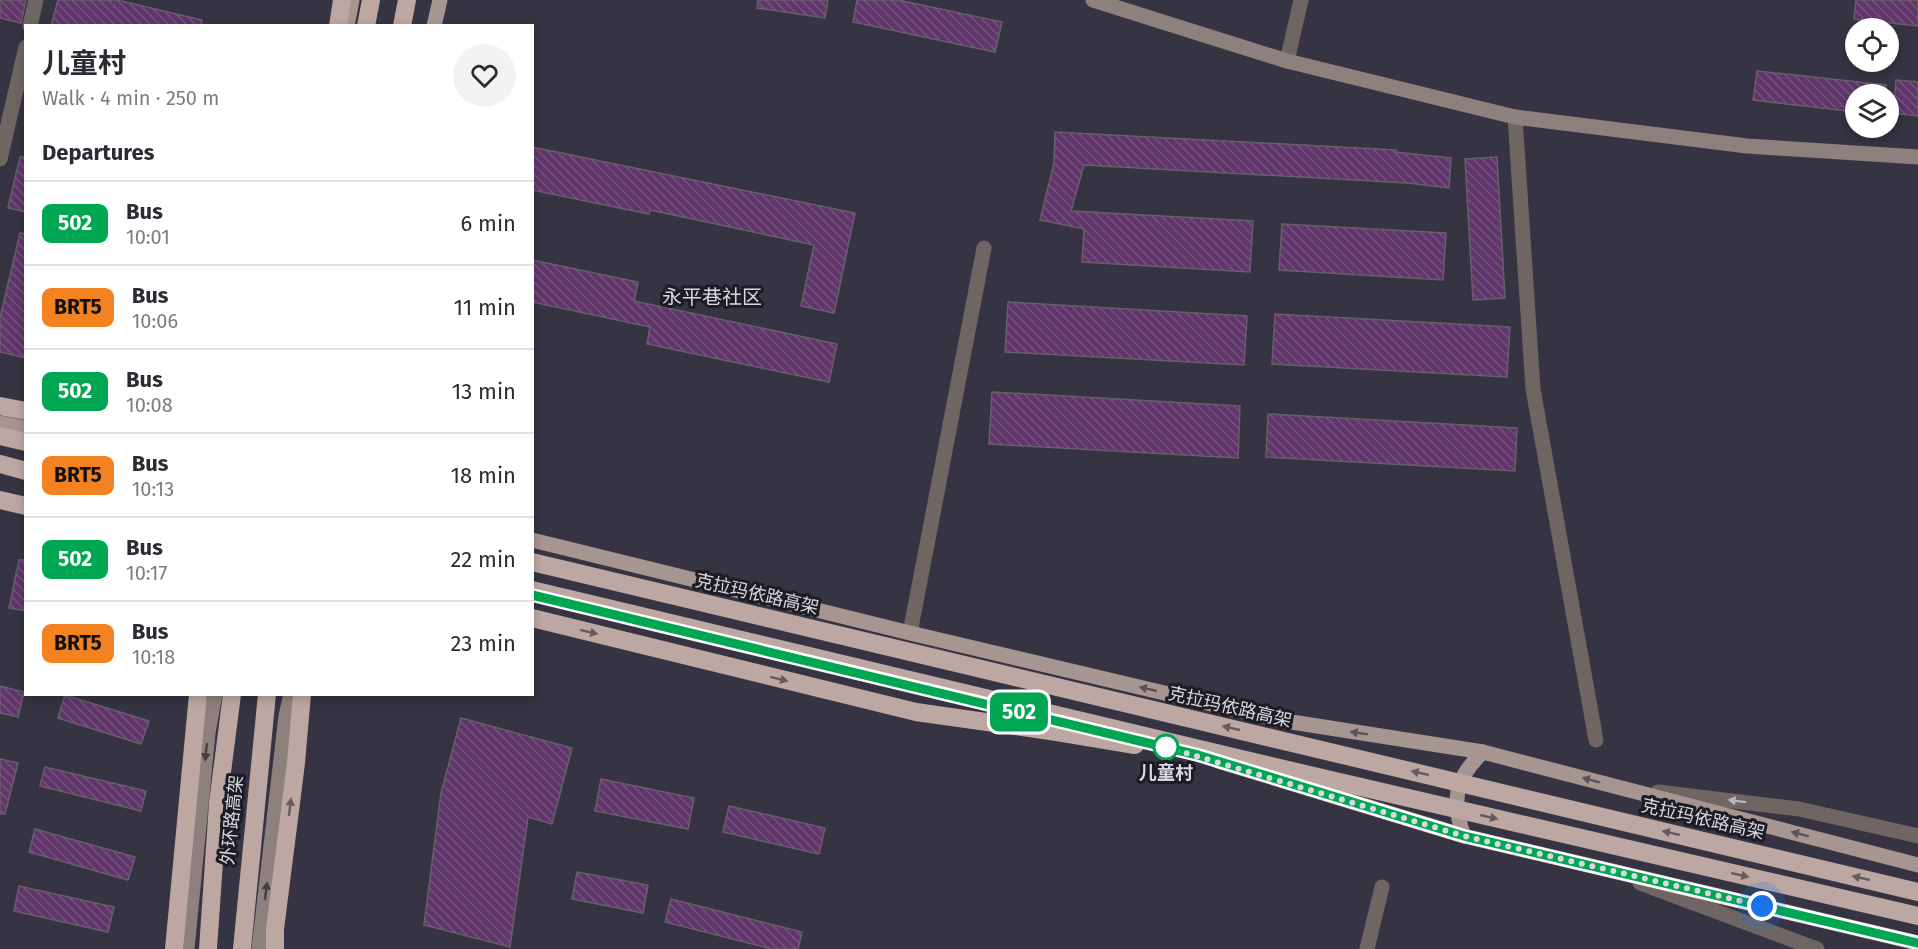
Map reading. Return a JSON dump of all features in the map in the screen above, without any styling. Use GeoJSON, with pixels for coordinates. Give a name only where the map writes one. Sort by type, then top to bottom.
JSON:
{"type":"FeatureCollection","features":[{"type":"Feature","properties":{"kind":"highway"},"geometry":{"type":"LineString","coordinates":[[338,24],[342,0]]}},
{"type":"Feature","properties":{"kind":"highway"},"geometry":{"type":"LineString","coordinates":[[366,24],[371,0]]}},
{"type":"Feature","properties":{"kind":"highway"},"geometry":{"type":"LineString","coordinates":[[402,24],[407,0]]}},
{"type":"Feature","properties":{"kind":"highway"},"geometry":{"type":"LineString","coordinates":[[0,406],[24,411]]}},
{"type":"Feature","properties":{"kind":"highway"},"geometry":{"type":"LineString","coordinates":[[0,436],[24,442]]}},
{"type":"Feature","properties":{"kind":"highway"},"geometry":{"type":"LineString","coordinates":[[0,463],[24,469]]}},
{"type":"Feature","properties":{"kind":"highway"},"geometry":{"type":"LineString","coordinates":[[0,500],[24,506]]}},
{"type":"Feature","properties":{"kind":"highway","name":"克拉玛依路高架"},"geometry":{"type":"LineString","coordinates":[[534,562],[1918,892]]}},
{"type":"Feature","properties":{"kind":"highway"},"geometry":{"type":"LineString","coordinates":[[534,592],[1918,916]]}},
{"type":"Feature","properties":{"kind":"highway"},"geometry":{"type":"LineString","coordinates":[[534,618],[916,712],[1057,732],[1305,774]]}},
{"type":"Feature","properties":{"kind":"highway"},"geometry":{"type":"LineString","coordinates":[[174,949],[198,696]]}},
{"type":"Feature","properties":{"kind":"highway","name":"外环路高架"},"geometry":{"type":"LineString","coordinates":[[208,949],[219,803],[232,696]]}},
{"type":"Feature","properties":{"kind":"highway","name":"外环路高架"},"geometry":{"type":"LineString","coordinates":[[242,949],[267,696]]}},
{"type":"Feature","properties":{"kind":"highway"},"geometry":{"type":"LineString","coordinates":[[275,949],[275,929],[296,763],[302,696]]}},
{"type":"Feature","properties":{"kind":"main road"},"geometry":{"type":"LineString","coordinates":[[347,24],[352,0]]}},
{"type":"Feature","properties":{"kind":"main road"},"geometry":{"type":"LineString","coordinates":[[434,24],[440,0]]}},
{"type":"Feature","properties":{"kind":"main road"},"geometry":{"type":"LineString","coordinates":[[0,423],[24,428]]}},
{"type":"Feature","properties":{"kind":"main road"},"geometry":{"type":"LineString","coordinates":[[534,540],[910,633],[1279,720],[1483,752],[1918,865]]}},
{"type":"Feature","properties":{"kind":"main road"},"geometry":{"type":"LineString","coordinates":[[534,592],[1198,755],[1464,836],[1918,943]]}},
{"type":"Feature","properties":{"kind":"main road"},"geometry":{"type":"LineString","coordinates":[[1464,836],[1457,819],[1456,800],[1460,781],[1469,765],[1483,752]]}},
{"type":"Feature","properties":{"kind":"street"},"geometry":{"type":"LineString","coordinates":[[30,24],[36,0]]}},
{"type":"Feature","properties":{"kind":"street"},"geometry":{"type":"LineString","coordinates":[[1093,0],[1287,61],[1515,117],[1747,146],[1918,157]]}},
{"type":"Feature","properties":{"kind":"street"},"geometry":{"type":"LineString","coordinates":[[1287,61],[1301,0]]}},
{"type":"Feature","properties":{"kind":"street"},"geometry":{"type":"LineString","coordinates":[[0,159],[24,56]]}},
{"type":"Feature","properties":{"kind":"street"},"geometry":{"type":"LineString","coordinates":[[1515,117],[1533,389],[1596,740]]}},
{"type":"Feature","properties":{"kind":"street"},"geometry":{"type":"LineString","coordinates":[[910,633],[984,248]]}},
{"type":"Feature","properties":{"kind":"street"},"geometry":{"type":"LineString","coordinates":[[187,949],[208,733],[215,696]]}},
{"type":"Feature","properties":{"kind":"street"},"geometry":{"type":"LineString","coordinates":[[259,949],[286,716],[291,696]]}},
{"type":"Feature","properties":{"kind":"street"},"geometry":{"type":"LineString","coordinates":[[1623,788],[1799,809],[1918,836]]}},
{"type":"Feature","properties":{"kind":"street"},"geometry":{"type":"LineString","coordinates":[[1607,870],[1817,949]]}},
{"type":"Feature","properties":{"kind":"street"},"geometry":{"type":"LineString","coordinates":[[1367,949],[1382,886]]}},
{"type":"Feature","properties":{"kind":"building"},"geometry":{"type":"Polygon","coordinates":[[[0,0],[26,0],[21,23],[0,18],[0,0]]]}},
{"type":"Feature","properties":{"kind":"building"},"geometry":{"type":"Polygon","coordinates":[[[58,0],[117,0],[202,20],[201,24],[52,24],[58,0]]]}},
{"type":"Feature","properties":{"kind":"building"},"geometry":{"type":"Polygon","coordinates":[[[758,0],[828,0],[825,18],[757,8],[758,0]]]}},
{"type":"Feature","properties":{"kind":"building"},"geometry":{"type":"Polygon","coordinates":[[[857,0],[898,0],[1002,22],[995,52],[853,22],[857,0]]]}},
{"type":"Feature","properties":{"kind":"building"},"geometry":{"type":"Polygon","coordinates":[[[1856,0],[1918,0],[1918,26],[1899,24],[1899,18],[1854,18],[1856,0]]]}},
{"type":"Feature","properties":{"kind":"building"},"geometry":{"type":"Polygon","coordinates":[[[1757,71],[1877,84],[1845,84],[1845,111],[1753,100],[1757,71]]]}},
{"type":"Feature","properties":{"kind":"building"},"geometry":{"type":"Polygon","coordinates":[[[1896,80],[1918,82],[1918,116],[1899,114],[1899,84],[1896,84],[1896,80]]]}},
{"type":"Feature","properties":{"kind":"building"},"geometry":{"type":"Polygon","coordinates":[[[1055,132],[1396,150],[1395,152],[1451,158],[1449,188],[1407,183],[1084,165],[1071,211],[1253,221],[1250,272],[1082,262],[1084,229],[1040,220],[1054,163],[1055,132]]]}},
{"type":"Feature","properties":{"kind":"building"},"geometry":{"type":"Polygon","coordinates":[[[534,147],[855,213],[834,313],[801,306],[814,245],[650,210],[649,214],[534,190],[534,147]]]}},
{"type":"Feature","properties":{"kind":"building"},"geometry":{"type":"Polygon","coordinates":[[[20,157],[24,157],[24,212],[8,208],[20,157]]]}},
{"type":"Feature","properties":{"kind":"building"},"geometry":{"type":"Polygon","coordinates":[[[1497,157],[1505,298],[1473,300],[1465,159],[1497,157]]]}},
{"type":"Feature","properties":{"kind":"building"},"geometry":{"type":"Polygon","coordinates":[[[1282,224],[1446,233],[1443,280],[1279,270],[1282,224]]]}},
{"type":"Feature","properties":{"kind":"building"},"geometry":{"type":"Polygon","coordinates":[[[20,233],[24,234],[24,358],[0,352],[0,318],[20,233]]]}},
{"type":"Feature","properties":{"kind":"building"},"geometry":{"type":"Polygon","coordinates":[[[534,260],[638,282],[634,301],[837,344],[829,382],[647,344],[650,327],[534,302],[534,260]]]}},
{"type":"Feature","properties":{"kind":"building"},"geometry":{"type":"Polygon","coordinates":[[[1008,302],[1247,316],[1244,365],[1005,352],[1008,302]]]}},
{"type":"Feature","properties":{"kind":"building"},"geometry":{"type":"Polygon","coordinates":[[[1275,314],[1510,327],[1507,377],[1272,364],[1275,314]]]}},
{"type":"Feature","properties":{"kind":"building"},"geometry":{"type":"Polygon","coordinates":[[[992,392],[1240,406],[1238,458],[989,444],[992,392]]]}},
{"type":"Feature","properties":{"kind":"building"},"geometry":{"type":"Polygon","coordinates":[[[1268,414],[1517,428],[1515,471],[1266,457],[1268,414]]]}},
{"type":"Feature","properties":{"kind":"building"},"geometry":{"type":"Polygon","coordinates":[[[19,560],[24,560],[24,611],[9,608],[19,560]]]}},
{"type":"Feature","properties":{"kind":"building"},"geometry":{"type":"Polygon","coordinates":[[[0,686],[24,692],[18,717],[0,713],[0,686]]]}},
{"type":"Feature","properties":{"kind":"building"},"geometry":{"type":"Polygon","coordinates":[[[65,696],[68,696],[149,721],[141,744],[58,718],[65,696]]]}},
{"type":"Feature","properties":{"kind":"building"},"geometry":{"type":"Polygon","coordinates":[[[461,718],[572,748],[552,824],[528,817],[510,947],[424,925],[441,793],[461,718]]]}},
{"type":"Feature","properties":{"kind":"building"},"geometry":{"type":"Polygon","coordinates":[[[0,759],[18,763],[5,814],[0,814],[0,759]]]}},
{"type":"Feature","properties":{"kind":"building"},"geometry":{"type":"Polygon","coordinates":[[[45,767],[146,791],[141,811],[40,786],[45,767]]]}},
{"type":"Feature","properties":{"kind":"building"},"geometry":{"type":"Polygon","coordinates":[[[601,779],[694,798],[688,829],[595,811],[601,779]]]}},
{"type":"Feature","properties":{"kind":"building"},"geometry":{"type":"Polygon","coordinates":[[[729,806],[825,828],[819,854],[723,832],[729,806]]]}},
{"type":"Feature","properties":{"kind":"building"},"geometry":{"type":"Polygon","coordinates":[[[35,829],[135,857],[128,880],[29,852],[35,829]]]}},
{"type":"Feature","properties":{"kind":"building"},"geometry":{"type":"Polygon","coordinates":[[[577,872],[648,885],[643,913],[572,899],[577,872]]]}},
{"type":"Feature","properties":{"kind":"building"},"geometry":{"type":"Polygon","coordinates":[[[19,886],[114,907],[108,932],[14,911],[19,886]]]}},
{"type":"Feature","properties":{"kind":"building"},"geometry":{"type":"Polygon","coordinates":[[[671,899],[802,932],[798,949],[772,949],[665,922],[671,899]]]}},
{"type":"Feature","properties":{"kind":"bus line","name":"502"},"geometry":{"type":"LineString","coordinates":[[534,595],[1198,755],[1464,836],[1918,943]]}},
{"type":"Feature","properties":{"kind":"place","name":"儿童村"},"geometry":{"type":"Point","coordinates":[1166,747]}},
{"type":"Feature","properties":{"kind":"district","name":"永平巷社区"},"geometry":{"type":"Point","coordinates":[712,297]}},
{"type":"Feature","properties":{"kind":"route"},"geometry":{"type":"LineString","coordinates":[[1166,747],[1464,836],[1762,906]]}}]}
